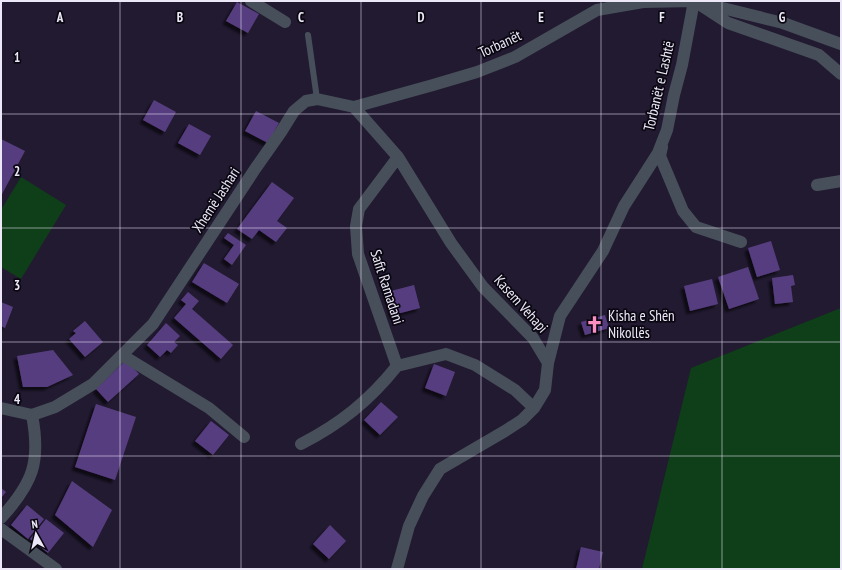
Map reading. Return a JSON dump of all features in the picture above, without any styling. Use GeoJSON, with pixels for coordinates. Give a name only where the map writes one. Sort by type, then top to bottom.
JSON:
{"type":"FeatureCollection","features":[{"type":"Feature","properties":{"kind":"street"},"geometry":{"type":"LineString","coordinates":[[251,1],[285,22]]}},
{"type":"Feature","properties":{"kind":"street"},"geometry":{"type":"LineString","coordinates":[[694,1],[728,23],[819,55],[841,74]]}},
{"type":"Feature","properties":{"kind":"street","name":"Torbanët"},"geometry":{"type":"LineString","coordinates":[[354,107],[477,72],[515,57],[597,10],[644,2],[694,1],[783,23],[841,44]]}},
{"type":"Feature","properties":{"kind":"street","name":"Torbanët e Lashtë"},"geometry":{"type":"LineString","coordinates":[[548,363],[560,316],[603,251],[624,206],[658,153],[664,140],[682,65],[694,1]]}},
{"type":"Feature","properties":{"kind":"street"},"geometry":{"type":"LineString","coordinates":[[317,99],[354,107]]}},
{"type":"Feature","properties":{"kind":"street","name":"Xhemë Jashari"},"geometry":{"type":"LineString","coordinates":[[32,415],[55,407],[93,384],[153,324],[294,111],[306,102],[317,99]]}},
{"type":"Feature","properties":{"kind":"street","name":"Kasem Vehapi"},"geometry":{"type":"LineString","coordinates":[[354,107],[398,157],[451,243],[483,287],[533,338],[548,363]]}},
{"type":"Feature","properties":{"kind":"street"},"geometry":{"type":"LineString","coordinates":[[664,140],[660,156],[683,211],[696,227],[741,242]]}},
{"type":"Feature","properties":{"kind":"street","name":"Safit Ramadani"},"geometry":{"type":"LineString","coordinates":[[397,366],[358,254],[356,226],[359,209],[398,157]]}},
{"type":"Feature","properties":{"kind":"street"},"geometry":{"type":"LineString","coordinates":[[817,184],[841,181]]}},
{"type":"Feature","properties":{"kind":"street"},"geometry":{"type":"LineString","coordinates":[[301,444],[341,422],[382,384],[397,366],[446,354],[475,365],[515,390],[534,408]]}},
{"type":"Feature","properties":{"kind":"street"},"geometry":{"type":"LineString","coordinates":[[122,355],[209,408],[244,437]]}},
{"type":"Feature","properties":{"kind":"street"},"geometry":{"type":"LineString","coordinates":[[397,569],[409,526],[423,496],[440,470],[522,420],[534,408],[545,390],[548,363]]}},
{"type":"Feature","properties":{"kind":"street"},"geometry":{"type":"LineString","coordinates":[[1,408],[32,415],[36,437],[34,469],[18,499],[1,518]]}},
{"type":"Feature","properties":{"kind":"street"},"geometry":{"type":"LineString","coordinates":[[1,529],[56,569]]}},
{"type":"Feature","properties":{"kind":"lane"},"geometry":{"type":"LineString","coordinates":[[308,35],[317,99]]}},
{"type":"Feature","properties":{"kind":"green space"},"geometry":{"type":"Polygon","coordinates":[[[21,177],[66,205],[21,279],[1,267],[1,210],[21,177]]]}},
{"type":"Feature","properties":{"kind":"green space"},"geometry":{"type":"Polygon","coordinates":[[[841,308],[841,569],[642,569],[691,368],[841,308]]]}},
{"type":"Feature","properties":{"kind":"building"},"geometry":{"type":"Polygon","coordinates":[[[237,2],[259,14],[248,33],[226,21],[237,2]]]}},
{"type":"Feature","properties":{"kind":"building"},"geometry":{"type":"Polygon","coordinates":[[[154,100],[176,112],[165,132],[143,120],[154,100]]]}},
{"type":"Feature","properties":{"kind":"building"},"geometry":{"type":"Polygon","coordinates":[[[256,111],[279,123],[268,143],[245,131],[256,111]]]}},
{"type":"Feature","properties":{"kind":"building"},"geometry":{"type":"Polygon","coordinates":[[[189,124],[211,136],[200,155],[178,143],[189,124]]]}},
{"type":"Feature","properties":{"kind":"building"},"geometry":{"type":"Polygon","coordinates":[[[1,139],[25,151],[1,196],[1,139]]]}},
{"type":"Feature","properties":{"kind":"building"},"geometry":{"type":"Polygon","coordinates":[[[272,182],[294,198],[277,221],[287,228],[276,242],[259,230],[252,239],[237,229],[272,182]]]}},
{"type":"Feature","properties":{"kind":"building"},"geometry":{"type":"Polygon","coordinates":[[[228,233],[246,245],[232,265],[224,259],[234,245],[224,238],[228,233]]]}},
{"type":"Feature","properties":{"kind":"building"},"geometry":{"type":"Polygon","coordinates":[[[771,241],[780,270],[757,277],[748,248],[771,241]]]}},
{"type":"Feature","properties":{"kind":"building"},"geometry":{"type":"Polygon","coordinates":[[[204,263],[239,284],[227,303],[192,282],[204,263]]]}},
{"type":"Feature","properties":{"kind":"building"},"geometry":{"type":"Polygon","coordinates":[[[748,267],[759,299],[729,309],[718,277],[748,267]]]}},
{"type":"Feature","properties":{"kind":"building"},"geometry":{"type":"Polygon","coordinates":[[[793,275],[795,285],[791,286],[793,302],[775,304],[772,278],[793,275]]]}},
{"type":"Feature","properties":{"kind":"building"},"geometry":{"type":"Polygon","coordinates":[[[712,279],[718,304],[690,311],[684,286],[712,279]]]}},
{"type":"Feature","properties":{"kind":"building"},"geometry":{"type":"Polygon","coordinates":[[[414,285],[420,308],[393,315],[387,292],[414,285]]]}},
{"type":"Feature","properties":{"kind":"building"},"geometry":{"type":"Polygon","coordinates":[[[188,292],[199,301],[192,309],[233,345],[221,359],[174,318],[186,304],[181,300],[188,292]]]}},
{"type":"Feature","properties":{"kind":"building"},"geometry":{"type":"Polygon","coordinates":[[[1,302],[13,307],[5,328],[1,326],[1,302]]]}},
{"type":"Feature","properties":{"kind":"building","name":"Kisha e Shën Nikollës"},"geometry":{"type":"Polygon","coordinates":[[[605,315],[609,328],[585,335],[581,322],[605,315]]]}},
{"type":"Feature","properties":{"kind":"building"},"geometry":{"type":"Polygon","coordinates":[[[85,321],[103,342],[85,357],[69,339],[76,333],[73,331],[85,321]]]}},
{"type":"Feature","properties":{"kind":"building"},"geometry":{"type":"Polygon","coordinates":[[[166,323],[180,336],[174,342],[178,345],[171,353],[167,350],[160,357],[147,345],[166,323]]]}},
{"type":"Feature","properties":{"kind":"building"},"geometry":{"type":"Polygon","coordinates":[[[53,350],[73,375],[47,387],[23,387],[17,356],[53,350]]]}},
{"type":"Feature","properties":{"kind":"building"},"geometry":{"type":"Polygon","coordinates":[[[126,360],[139,374],[108,402],[96,389],[126,360]]]}},
{"type":"Feature","properties":{"kind":"building"},"geometry":{"type":"Polygon","coordinates":[[[434,364],[455,372],[446,396],[425,388],[434,364]]]}},
{"type":"Feature","properties":{"kind":"building"},"geometry":{"type":"Polygon","coordinates":[[[381,402],[398,417],[380,435],[364,420],[381,402]]]}},
{"type":"Feature","properties":{"kind":"building"},"geometry":{"type":"Polygon","coordinates":[[[96,404],[136,417],[115,480],[75,467],[96,404]]]}},
{"type":"Feature","properties":{"kind":"building"},"geometry":{"type":"Polygon","coordinates":[[[211,421],[229,435],[213,455],[195,441],[211,421]]]}},
{"type":"Feature","properties":{"kind":"building"},"geometry":{"type":"Polygon","coordinates":[[[72,481],[112,510],[93,547],[55,515],[72,481]]]}},
{"type":"Feature","properties":{"kind":"building"},"geometry":{"type":"Polygon","coordinates":[[[1,488],[6,492],[1,498],[1,488]]]}},
{"type":"Feature","properties":{"kind":"building"},"geometry":{"type":"Polygon","coordinates":[[[27,505],[44,519],[28,539],[11,525],[27,505]]]}},
{"type":"Feature","properties":{"kind":"building"},"geometry":{"type":"Polygon","coordinates":[[[46,519],[64,533],[48,553],[30,539],[46,519]]]}},
{"type":"Feature","properties":{"kind":"building"},"geometry":{"type":"Polygon","coordinates":[[[330,525],[346,541],[329,559],[313,544],[330,525]]]}},
{"type":"Feature","properties":{"kind":"building"},"geometry":{"type":"Polygon","coordinates":[[[581,547],[603,552],[599,569],[576,569],[581,547]]]}},
{"type":"Feature","properties":{"kind":"place","name":"Kisha e Shën Nikollës"},"geometry":{"type":"Point","coordinates":[595,325]}}]}
